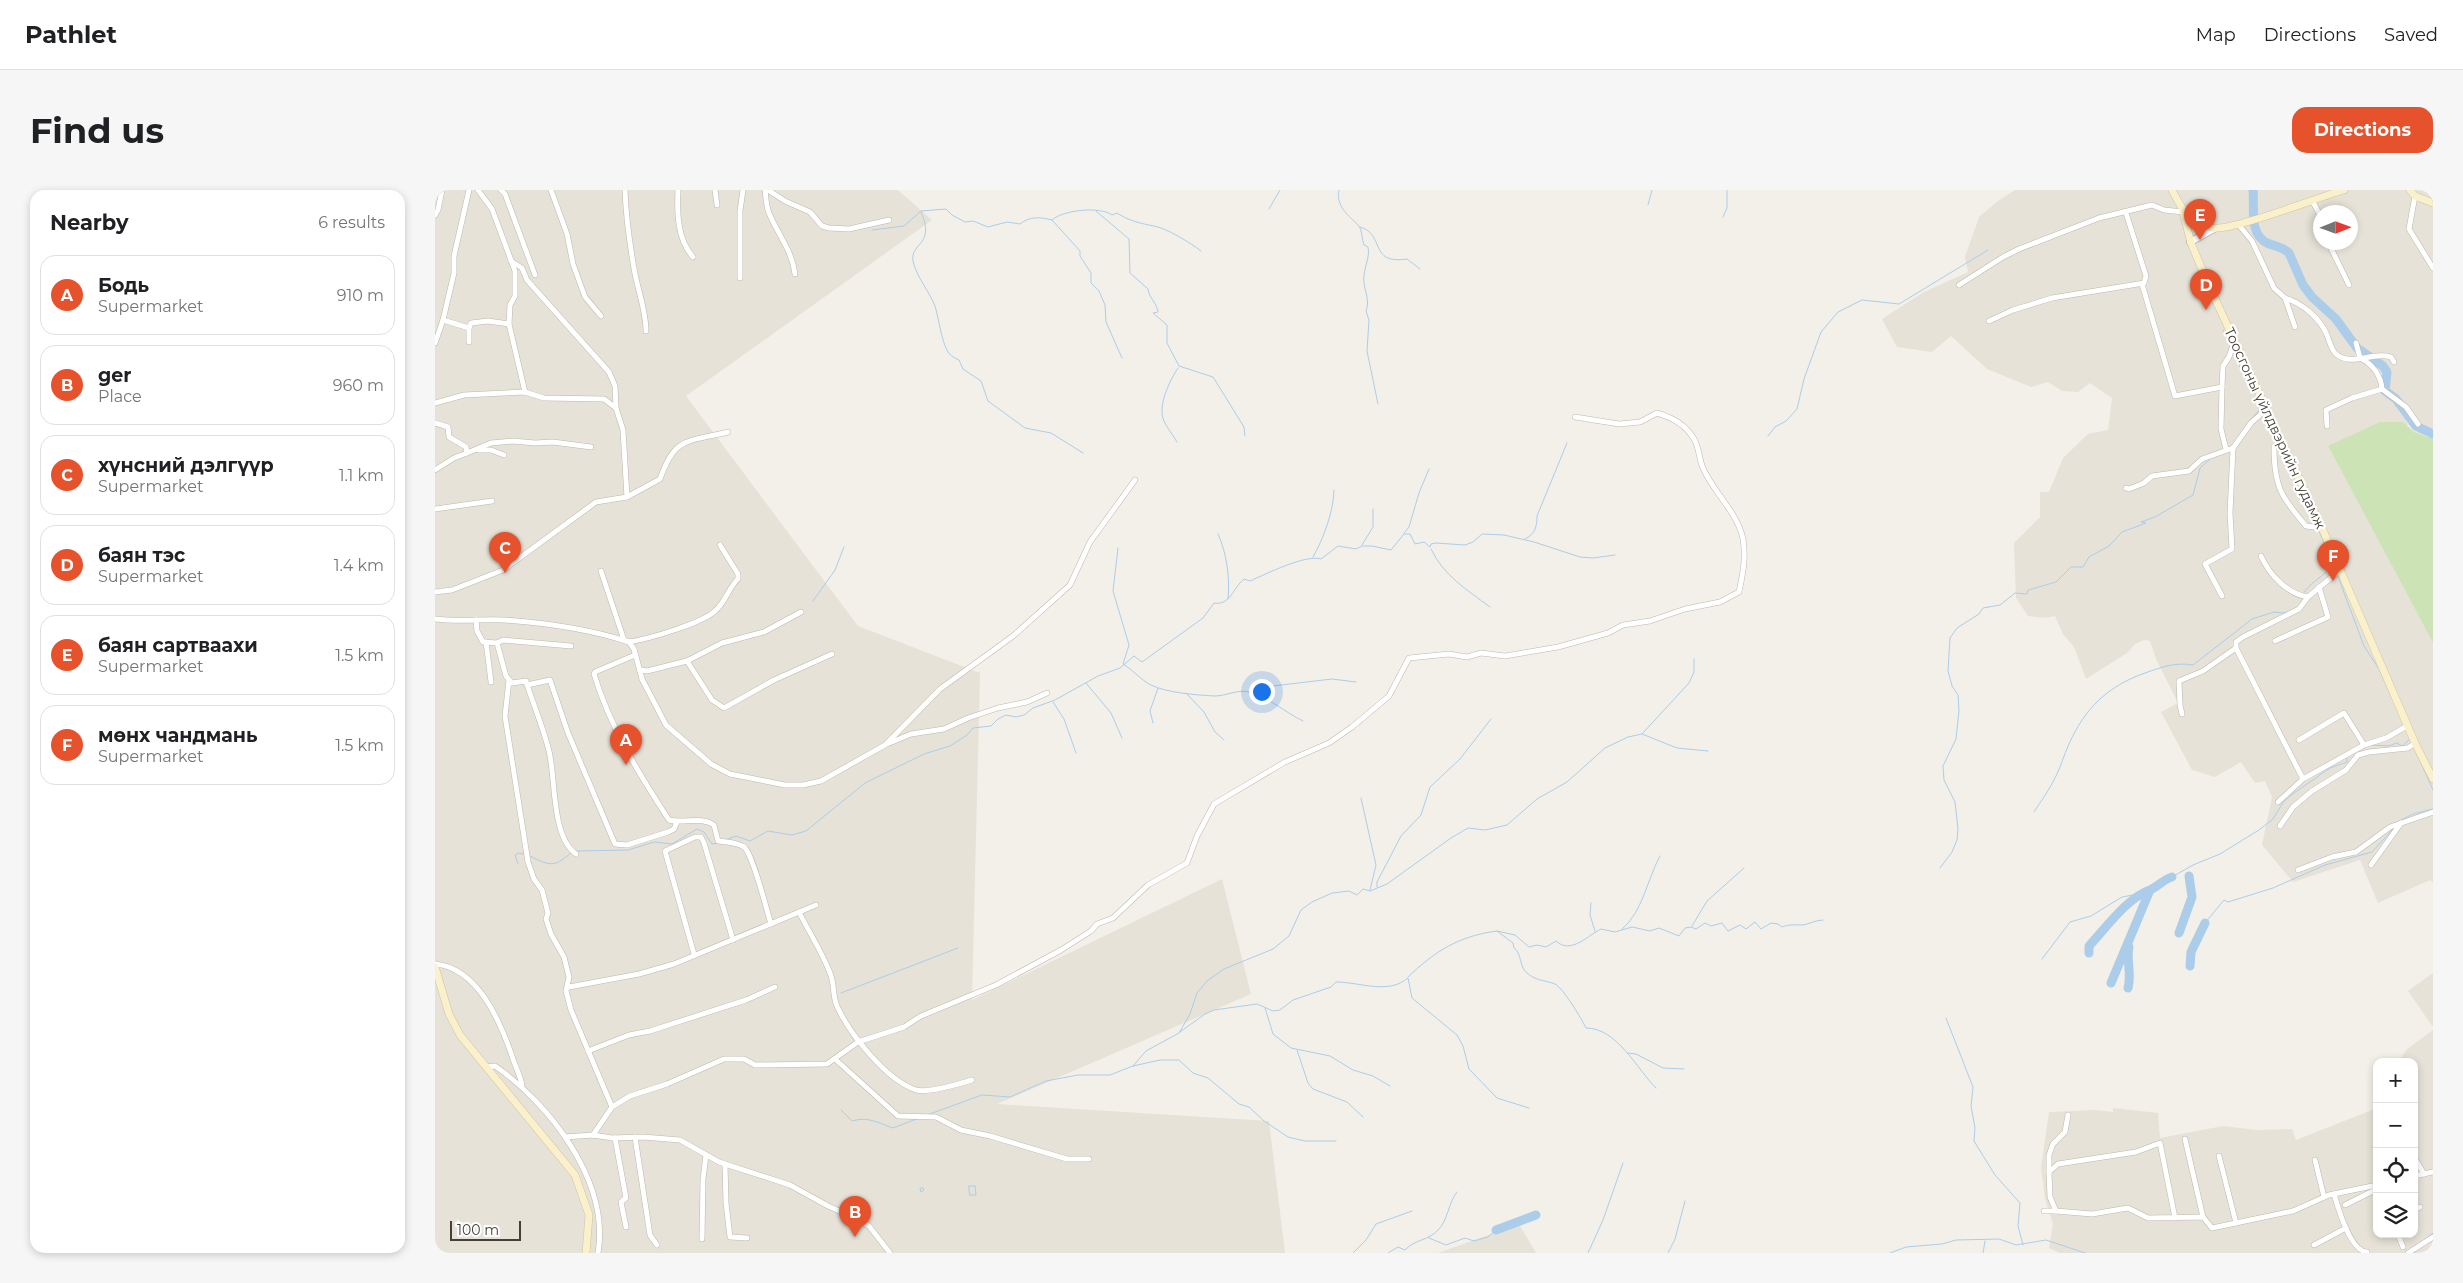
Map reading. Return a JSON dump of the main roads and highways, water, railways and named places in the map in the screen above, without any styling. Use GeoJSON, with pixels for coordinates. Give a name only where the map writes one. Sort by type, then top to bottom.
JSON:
{"type":"FeatureCollection","features":[{"type":"Feature","properties":{"kind":"main road","name":"Тоосгоны үйлдвэрийн гудамж"},"geometry":{"type":"LineString","coordinates":[[2172,190],[2183,212],[2190,242],[2233,342],[2265,403],[2323,528],[2407,726],[2433,779]]}},
{"type":"Feature","properties":{"kind":"main road"},"geometry":{"type":"LineString","coordinates":[[2183,212],[2198,223],[2214,229],[2247,222],[2342,190]]}},
{"type":"Feature","properties":{"kind":"main road"},"geometry":{"type":"LineString","coordinates":[[2410,190],[2415,196],[2433,203]]}},
{"type":"Feature","properties":{"kind":"main road"},"geometry":{"type":"LineString","coordinates":[[435,968],[449,1014],[460,1035],[575,1175],[589,1215],[589,1237],[586,1253]]}},
{"type":"Feature","properties":{"kind":"waterway"},"geometry":{"type":"LineString","coordinates":[[1269,209],[1280,190]]}},
{"type":"Feature","properties":{"kind":"waterway"},"geometry":{"type":"LineString","coordinates":[[1339,190],[1338,196],[1341,206],[1359,226],[1364,245],[1368,247],[1364,280],[1368,302],[1366,311],[1369,320],[1367,351],[1378,404]]}},
{"type":"Feature","properties":{"kind":"waterway"},"geometry":{"type":"LineString","coordinates":[[1648,205],[1652,190]]}},
{"type":"Feature","properties":{"kind":"waterway"},"geometry":{"type":"LineString","coordinates":[[1723,217],[1727,208],[1727,190]]}},
{"type":"Feature","properties":{"kind":"waterway"},"geometry":{"type":"LineString","coordinates":[[2253,190],[2255,226],[2261,239],[2289,253],[2303,285],[2312,297],[2336,319],[2357,348],[2383,366],[2387,372],[2385,391],[2396,399],[2416,426],[2433,434]]}},
{"type":"Feature","properties":{"kind":"waterway"},"geometry":{"type":"LineString","coordinates":[[872,230],[904,226],[921,211],[946,209],[952,215],[965,222],[973,221],[988,227],[1007,222],[1020,224],[1035,218],[1052,220],[1064,214],[1091,210],[1106,212],[1112,215],[1117,213],[1125,218],[1159,227],[1178,236],[1201,251]]}},
{"type":"Feature","properties":{"kind":"waterway"},"geometry":{"type":"LineString","coordinates":[[1096,211],[1129,239],[1130,273],[1148,289],[1158,312],[1153,313],[1167,325],[1167,343],[1179,366],[1213,377],[1244,427],[1245,436]]}},
{"type":"Feature","properties":{"kind":"waterway"},"geometry":{"type":"LineString","coordinates":[[921,212],[926,231],[915,250],[913,261],[935,306],[943,340],[948,352],[959,360],[963,369],[981,381],[988,401],[1025,428],[1051,433],[1083,453]]}},
{"type":"Feature","properties":{"kind":"waterway"},"geometry":{"type":"LineString","coordinates":[[1052,220],[1080,251],[1080,256],[1091,273],[1091,283],[1099,291],[1105,305],[1106,322],[1122,358]]}},
{"type":"Feature","properties":{"kind":"waterway"},"geometry":{"type":"LineString","coordinates":[[1360,227],[1373,236],[1382,253],[1387,258],[1395,260],[1407,259],[1420,269]]}},
{"type":"Feature","properties":{"kind":"waterway"},"geometry":{"type":"LineString","coordinates":[[1768,436],[1775,427],[1786,421],[1797,409],[1804,379],[1821,332],[1838,312],[1862,300],[1899,304],[1988,250]]}},
{"type":"Feature","properties":{"kind":"waterway"},"geometry":{"type":"LineString","coordinates":[[2223,330],[2230,345]]}},
{"type":"Feature","properties":{"kind":"waterway"},"geometry":{"type":"LineString","coordinates":[[2233,351],[2245,378],[2257,396]]}},
{"type":"Feature","properties":{"kind":"waterway"},"geometry":{"type":"LineString","coordinates":[[1177,442],[1164,421],[1162,408],[1168,386],[1178,368]]}},
{"type":"Feature","properties":{"kind":"waterway"},"geometry":{"type":"LineString","coordinates":[[2243,430],[2259,410],[2259,400]]}},
{"type":"Feature","properties":{"kind":"waterway"},"geometry":{"type":"LineString","coordinates":[[1525,539],[1535,530],[1537,516],[1567,443]]}},
{"type":"Feature","properties":{"kind":"waterway"},"geometry":{"type":"LineString","coordinates":[[1940,868],[1952,852],[1957,840],[1958,829],[1955,802],[1944,780],[1943,766],[1956,739],[1959,710],[1958,695],[1952,686],[1948,671],[1950,638],[1957,628],[1979,614],[1983,608],[2000,605],[2015,593],[2027,594],[2028,590],[2056,582],[2071,567],[2083,567],[2089,557],[2109,546],[2122,532],[2146,523],[2141,522],[2155,517],[2193,495],[2200,468],[2209,460]]}},
{"type":"Feature","properties":{"kind":"waterway"},"geometry":{"type":"LineString","coordinates":[[1404,533],[1409,527],[1419,493],[1429,469]]}},
{"type":"Feature","properties":{"kind":"waterway"},"geometry":{"type":"LineString","coordinates":[[2292,471],[2316,525]]}},
{"type":"Feature","properties":{"kind":"waterway"},"geometry":{"type":"LineString","coordinates":[[1313,557],[1327,525],[1334,498],[1334,490]]}},
{"type":"Feature","properties":{"kind":"waterway"},"geometry":{"type":"LineString","coordinates":[[1362,545],[1373,527],[1373,509]]}},
{"type":"Feature","properties":{"kind":"waterway"},"geometry":{"type":"LineString","coordinates":[[2319,531],[2336,570]]}},
{"type":"Feature","properties":{"kind":"waterway"},"geometry":{"type":"LineString","coordinates":[[1218,534],[1227,566],[1228,599]]}},
{"type":"Feature","properties":{"kind":"waterway"},"geometry":{"type":"LineString","coordinates":[[725,840],[736,836],[750,841],[768,831],[792,835],[806,831],[865,783],[924,754],[950,746],[967,735],[973,728],[991,726],[998,719],[1006,715],[1016,717],[1024,715],[1033,708],[1055,700],[1098,676],[1120,668],[1134,656],[1142,662],[1203,618],[1214,603],[1224,602],[1228,599],[1244,579],[1250,581],[1306,559],[1321,559],[1338,546],[1356,549],[1362,546],[1372,546],[1391,550],[1404,534],[1410,534],[1415,544],[1424,542],[1430,547],[1431,544],[1436,543],[1465,545],[1473,542],[1482,534],[1504,535],[1534,542],[1580,557],[1593,558],[1615,555]]}},
{"type":"Feature","properties":{"kind":"waterway"},"geometry":{"type":"LineString","coordinates":[[813,601],[835,570],[844,547]]}},
{"type":"Feature","properties":{"kind":"waterway"},"geometry":{"type":"LineString","coordinates":[[1118,548],[1113,591],[1129,645],[1123,664],[1147,683],[1158,688],[1182,693],[1215,696],[1241,691],[1249,692],[1263,697],[1303,721]]}},
{"type":"Feature","properties":{"kind":"waterway"},"geometry":{"type":"LineString","coordinates":[[1431,549],[1442,567],[1449,574],[1464,588],[1490,607]]}},
{"type":"Feature","properties":{"kind":"waterway"},"geometry":{"type":"LineString","coordinates":[[2303,594],[2334,565]]}},
{"type":"Feature","properties":{"kind":"waterway"},"geometry":{"type":"LineString","coordinates":[[2337,574],[2364,646],[2379,669],[2392,698]]}},
{"type":"Feature","properties":{"kind":"waterway"},"geometry":{"type":"LineString","coordinates":[[2034,812],[2054,781],[2075,731],[2090,709],[2109,692],[2132,678],[2157,669],[2174,665],[2193,665],[2252,619],[2274,612],[2284,613],[2290,611]]}},
{"type":"Feature","properties":{"kind":"waterway"},"geometry":{"type":"LineString","coordinates":[[927,1115],[982,1095],[1010,1097],[1046,1081],[1078,1075],[1110,1075],[1133,1066],[1146,1051],[1179,1033],[1190,1014],[1197,993],[1207,981],[1224,969],[1273,949],[1289,936],[1301,910],[1312,902],[1332,893],[1349,891],[1357,895],[1363,889],[1370,891],[1387,884],[1468,828],[1485,830],[1507,825],[1537,799],[1567,782],[1605,748],[1628,737],[1642,734],[1689,683],[1694,672],[1694,659]]}},
{"type":"Feature","properties":{"kind":"waterway"},"geometry":{"type":"LineString","coordinates":[[1249,692],[1264,687],[1332,679],[1356,682]]}},
{"type":"Feature","properties":{"kind":"waterway"},"geometry":{"type":"LineString","coordinates":[[1086,683],[1111,713],[1122,738]]}},
{"type":"Feature","properties":{"kind":"waterway"},"geometry":{"type":"LineString","coordinates":[[1153,723],[1150,711],[1158,688]]}},
{"type":"Feature","properties":{"kind":"waterway"},"geometry":{"type":"LineString","coordinates":[[1186,693],[1204,712],[1215,732],[1224,740]]}},
{"type":"Feature","properties":{"kind":"waterway"},"geometry":{"type":"LineString","coordinates":[[1053,702],[1064,719],[1076,753]]}},
{"type":"Feature","properties":{"kind":"waterway"},"geometry":{"type":"LineString","coordinates":[[1377,887],[1377,882],[1401,836],[1421,815],[1430,787],[1460,759],[1491,719]]}},
{"type":"Feature","properties":{"kind":"waterway"},"geometry":{"type":"LineString","coordinates":[[1642,734],[1677,748],[1708,751]]}},
{"type":"Feature","properties":{"kind":"waterway"},"geometry":{"type":"LineString","coordinates":[[2372,745],[2388,746],[2397,743],[2402,746],[2409,740]]}},
{"type":"Feature","properties":{"kind":"waterway"},"geometry":{"type":"LineString","coordinates":[[2417,754],[2433,790]]}},
{"type":"Feature","properties":{"kind":"waterway"},"geometry":{"type":"LineString","coordinates":[[2172,877],[2193,865],[2220,854],[2259,830],[2273,819],[2284,801],[2330,768],[2347,762],[2347,757]]}},
{"type":"Feature","properties":{"kind":"waterway"},"geometry":{"type":"LineString","coordinates":[[1361,798],[1376,865],[1370,890]]}},
{"type":"Feature","properties":{"kind":"waterway"},"geometry":{"type":"LineString","coordinates":[[2399,821],[2413,814],[2433,809]]}},
{"type":"Feature","properties":{"kind":"waterway"},"geometry":{"type":"LineString","coordinates":[[2205,923],[2224,900],[2228,902],[2273,888],[2325,865],[2372,852],[2394,828]]}},
{"type":"Feature","properties":{"kind":"waterway"},"geometry":{"type":"LineString","coordinates":[[576,851],[628,850],[654,842],[672,844],[697,829],[704,832],[712,844],[719,843]]}},
{"type":"Feature","properties":{"kind":"waterway"},"geometry":{"type":"LineString","coordinates":[[530,856],[542,862],[552,864],[561,861],[572,852]]}},
{"type":"Feature","properties":{"kind":"waterway"},"geometry":{"type":"LineString","coordinates":[[518,864],[515,855],[518,853],[524,854]]}},
{"type":"Feature","properties":{"kind":"waterway"},"geometry":{"type":"LineString","coordinates":[[1622,929],[1629,922],[1640,904],[1660,856]]}},
{"type":"Feature","properties":{"kind":"waterway"},"geometry":{"type":"LineString","coordinates":[[1692,926],[1707,901],[1744,868]]}},
{"type":"Feature","properties":{"kind":"waterway"},"geometry":{"type":"LineString","coordinates":[[2179,933],[2192,897],[2189,876]]}},
{"type":"Feature","properties":{"kind":"waterway"},"geometry":{"type":"LineString","coordinates":[[2111,983],[2150,890],[2172,877]]}},
{"type":"Feature","properties":{"kind":"waterway"},"geometry":{"type":"LineString","coordinates":[[2089,953],[2089,946],[2117,914],[2133,899],[2150,890]]}},
{"type":"Feature","properties":{"kind":"waterway"},"geometry":{"type":"LineString","coordinates":[[2042,959],[2070,922],[2091,916],[2122,897],[2144,893]]}},
{"type":"Feature","properties":{"kind":"waterway"},"geometry":{"type":"LineString","coordinates":[[1591,903],[1590,915],[1595,931]]}},
{"type":"Feature","properties":{"kind":"waterway"},"geometry":{"type":"LineString","coordinates":[[1497,931],[1515,935],[1529,947],[1537,945],[1546,947],[1556,941],[1562,945],[1573,945],[1601,929],[1615,932],[1632,927],[1650,931],[1659,928],[1679,936],[1685,928],[1691,927],[1696,929],[1705,923],[1711,926],[1722,923],[1728,931],[1740,925],[1746,929],[1755,922],[1761,929],[1771,923],[1782,927],[1803,925],[1823,920]]}},
{"type":"Feature","properties":{"kind":"waterway"},"geometry":{"type":"LineString","coordinates":[[2190,966],[2191,952],[2205,923]]}},
{"type":"Feature","properties":{"kind":"waterway"},"geometry":{"type":"LineString","coordinates":[[1408,977],[1448,946],[1483,933],[1497,931],[1513,943],[1526,972],[1533,977],[1559,987],[1572,1004],[1586,1028],[1597,1030],[1616,1042],[1625,1050],[1656,1088]]}},
{"type":"Feature","properties":{"kind":"waterway"},"geometry":{"type":"LineString","coordinates":[[2128,988],[2129,947]]}},
{"type":"Feature","properties":{"kind":"waterway"},"geometry":{"type":"LineString","coordinates":[[841,993],[958,948]]}},
{"type":"Feature","properties":{"kind":"waterway"},"geometry":{"type":"LineString","coordinates":[[1180,1032],[1205,1014],[1214,1010],[1257,1004],[1273,1011],[1280,1010],[1293,1000],[1331,987],[1336,982],[1383,987],[1392,986],[1408,978],[1412,998],[1457,1035],[1463,1046],[1469,1069],[1497,1098],[1529,1108]]}},
{"type":"Feature","properties":{"kind":"waterway"},"geometry":{"type":"LineString","coordinates":[[1265,1008],[1273,1034],[1291,1048],[1330,1056],[1353,1070],[1373,1076],[1390,1086]]}},
{"type":"Feature","properties":{"kind":"waterway"},"geometry":{"type":"LineString","coordinates":[[1946,1018],[1973,1087],[1971,1106],[1975,1128],[1974,1141],[1995,1175],[2020,1203],[2018,1226],[2023,1245]]}},
{"type":"Feature","properties":{"kind":"waterway"},"geometry":{"type":"LineString","coordinates":[[1297,1050],[1308,1083],[1313,1089],[1347,1102],[1363,1117]]}},
{"type":"Feature","properties":{"kind":"waterway"},"geometry":{"type":"LineString","coordinates":[[1628,1053],[1636,1054],[1663,1068],[1684,1069]]}},
{"type":"Feature","properties":{"kind":"waterway"},"geometry":{"type":"LineString","coordinates":[[1133,1066],[1160,1060],[1179,1060],[1193,1073],[1208,1078],[1239,1104],[1249,1107],[1264,1121],[1288,1137],[1305,1141],[1336,1141]]}},
{"type":"Feature","properties":{"kind":"waterway"},"geometry":{"type":"LineString","coordinates":[[841,1110],[852,1121],[863,1119],[893,1128],[919,1118]]}},
{"type":"Feature","properties":{"kind":"waterway"},"geometry":{"type":"LineString","coordinates":[[1588,1253],[1603,1220],[1623,1163]]}},
{"type":"Feature","properties":{"kind":"waterway"},"geometry":{"type":"LineString","coordinates":[[969,1186],[975,1186],[976,1195],[970,1195],[969,1186]]}},
{"type":"Feature","properties":{"kind":"waterway"},"geometry":{"type":"LineString","coordinates":[[923,1188],[924,1190],[921,1192],[920,1189],[923,1188]]}},
{"type":"Feature","properties":{"kind":"waterway"},"geometry":{"type":"LineString","coordinates":[[1388,1253],[1398,1247],[1405,1250],[1409,1246],[1434,1234],[1444,1222],[1457,1192]]}},
{"type":"Feature","properties":{"kind":"waterway"},"geometry":{"type":"LineString","coordinates":[[1668,1253],[1675,1239],[1685,1201]]}},
{"type":"Feature","properties":{"kind":"waterway"},"geometry":{"type":"LineString","coordinates":[[1353,1253],[1366,1240],[1376,1224],[1412,1211]]}},
{"type":"Feature","properties":{"kind":"waterway"},"geometry":{"type":"LineString","coordinates":[[1496,1230],[1536,1215]]}},
{"type":"Feature","properties":{"kind":"waterway"},"geometry":{"type":"LineString","coordinates":[[1429,1238],[1446,1245],[1465,1238],[1474,1241],[1488,1237],[1496,1230]]}},
{"type":"Feature","properties":{"kind":"waterway"},"geometry":{"type":"LineString","coordinates":[[2426,1239],[2433,1233]]}},
{"type":"Feature","properties":{"kind":"waterway"},"geometry":{"type":"LineString","coordinates":[[1890,1253],[1906,1247],[1942,1244],[1956,1240],[1999,1239],[2016,1245],[2046,1240],[2085,1253]]}},
{"type":"Feature","properties":{"kind":"waterway"},"geometry":{"type":"LineString","coordinates":[[1983,1253],[1985,1241]]}},
{"type":"Feature","properties":{"kind":"waterway"},"geometry":{"type":"LineString","coordinates":[[2414,1253],[2421,1247]]}},
{"type":"Feature","properties":{"kind":"place","name":"баян сартваахи"},"geometry":{"type":"Point","coordinates":[2200,240]}},
{"type":"Feature","properties":{"kind":"place","name":"баян тэс"},"geometry":{"type":"Point","coordinates":[2206,310]}},
{"type":"Feature","properties":{"kind":"place","name":"хүнсний дэлгүүр"},"geometry":{"type":"Point","coordinates":[505,573]}},
{"type":"Feature","properties":{"kind":"place","name":"мөнх чандмань"},"geometry":{"type":"Point","coordinates":[2333,581]}},
{"type":"Feature","properties":{"kind":"place","name":"Бодь"},"geometry":{"type":"Point","coordinates":[626,765]}},
{"type":"Feature","properties":{"kind":"place","name":"ger"},"geometry":{"type":"Point","coordinates":[855,1237]}}]}
